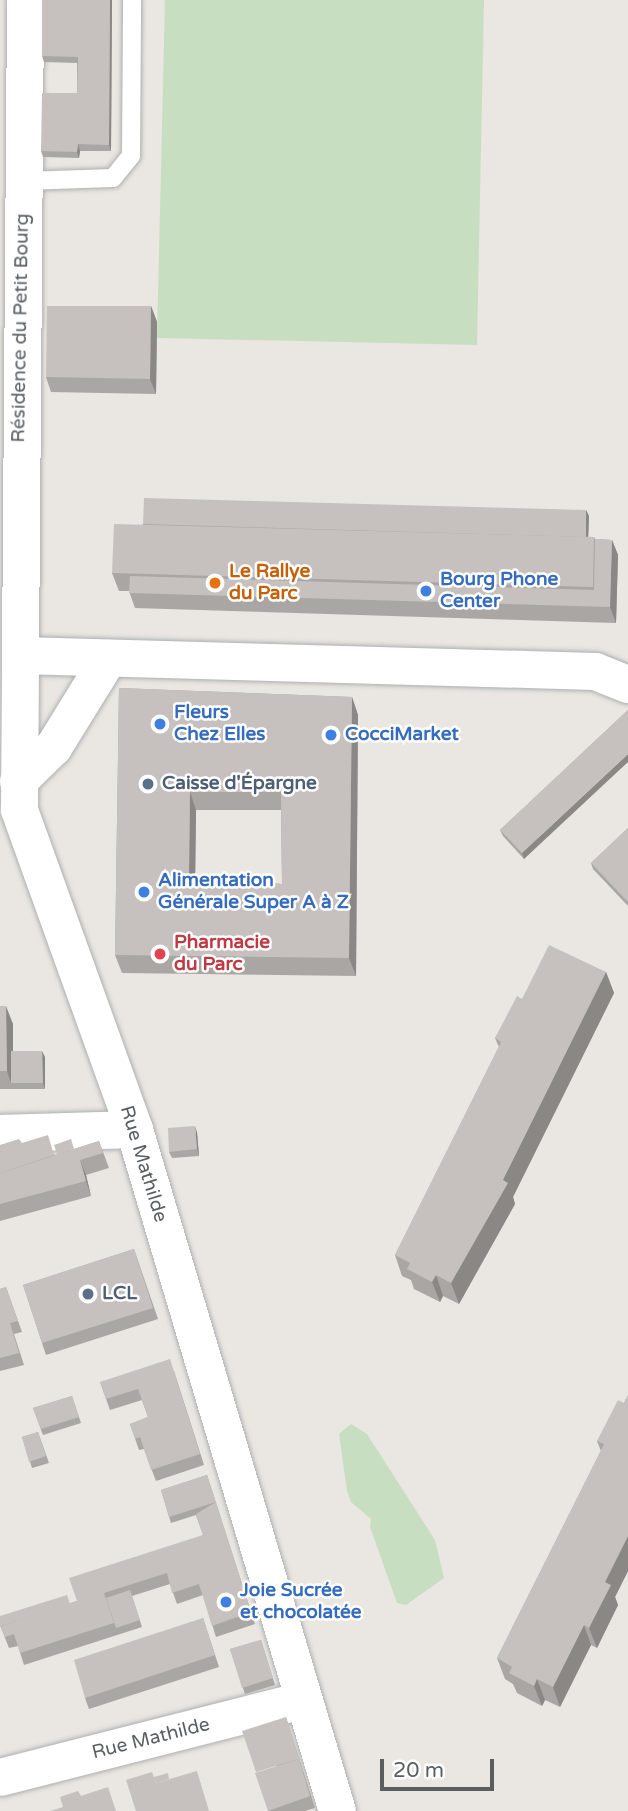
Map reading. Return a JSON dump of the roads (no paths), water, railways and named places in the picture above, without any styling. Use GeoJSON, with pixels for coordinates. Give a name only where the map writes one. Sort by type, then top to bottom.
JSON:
{"type":"FeatureCollection","features":[{"type":"Feature","properties":{"kind":"street","name":"Résidence du Petit Bourg"},"geometry":{"type":"LineString","coordinates":[[9,780],[20,655],[24,0]]}},
{"type":"Feature","properties":{"kind":"street"},"geometry":{"type":"LineString","coordinates":[[20,655],[595,671],[628,684]]}},
{"type":"Feature","properties":{"kind":"street"},"geometry":{"type":"LineString","coordinates":[[9,780],[53,747],[108,658]]}},
{"type":"Feature","properties":{"kind":"street","name":"Rue Mathilde"},"geometry":{"type":"LineString","coordinates":[[9,780],[134,1129],[301,1700],[337,1811]]}},
{"type":"Feature","properties":{"kind":"street"},"geometry":{"type":"LineString","coordinates":[[0,1133],[134,1129]]}},
{"type":"Feature","properties":{"kind":"street","name":"Rue Mathilde"},"geometry":{"type":"LineString","coordinates":[[0,1777],[301,1700]]}},
{"type":"Feature","properties":{"kind":"lane"},"geometry":{"type":"LineString","coordinates":[[23,181],[113,178],[131,156],[132,0]]}},
{"type":"Feature","properties":{"kind":"place","name":"Le Rallye du Parc"},"geometry":{"type":"Point","coordinates":[215,583]}},
{"type":"Feature","properties":{"kind":"place","name":"Bourg Phone Center"},"geometry":{"type":"Point","coordinates":[426,591]}},
{"type":"Feature","properties":{"kind":"place","name":"Fleurs Chez Elles"},"geometry":{"type":"Point","coordinates":[160,724]}},
{"type":"Feature","properties":{"kind":"place","name":"CocciMarket"},"geometry":{"type":"Point","coordinates":[331,735]}},
{"type":"Feature","properties":{"kind":"place","name":"Caisse d'Épargne"},"geometry":{"type":"Point","coordinates":[148,784]}},
{"type":"Feature","properties":{"kind":"place","name":"Alimentation Générale Super A à Z"},"geometry":{"type":"Point","coordinates":[144,892]}},
{"type":"Feature","properties":{"kind":"place","name":"Pharmacie du Parc"},"geometry":{"type":"Point","coordinates":[160,954]}},
{"type":"Feature","properties":{"kind":"place","name":"LCL"},"geometry":{"type":"Point","coordinates":[88,1294]}},
{"type":"Feature","properties":{"kind":"place","name":"Joie Sucrée et chocolatée"},"geometry":{"type":"Point","coordinates":[226,1602]}}]}
